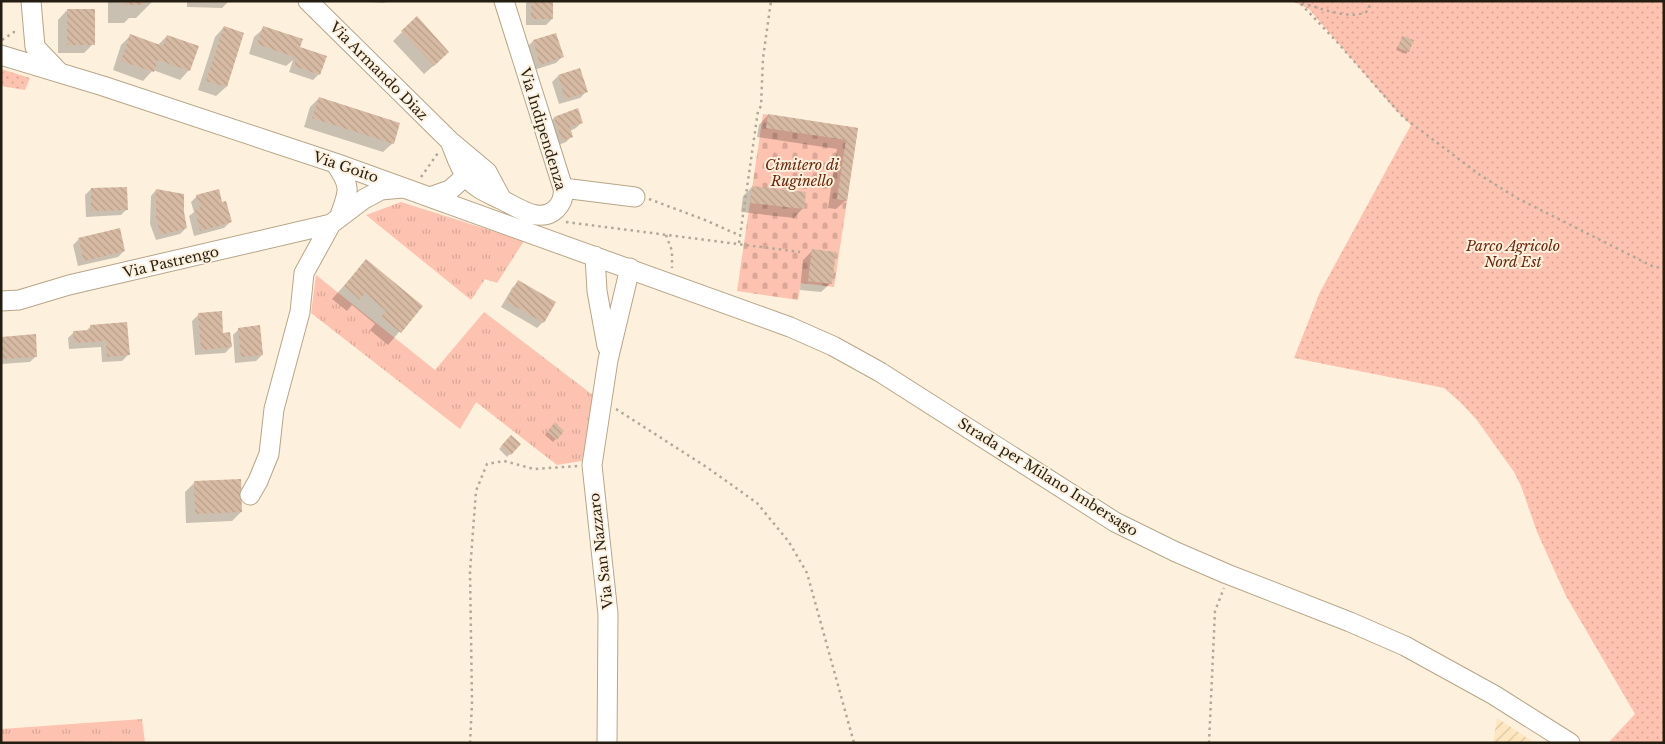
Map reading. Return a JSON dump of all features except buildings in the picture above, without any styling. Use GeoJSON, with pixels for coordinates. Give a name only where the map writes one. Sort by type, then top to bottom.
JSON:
{"type":"FeatureCollection","features":[{"type":"Feature","properties":{"kind":"street"},"geometry":{"type":"LineString","coordinates":[[28,46],[30,1]]}},
{"type":"Feature","properties":{"kind":"street","name":"Via Armando Diaz"},"geometry":{"type":"LineString","coordinates":[[308,1],[450,140],[465,171],[463,198],[472,212]]}},
{"type":"Feature","properties":{"kind":"street","name":"Via Indipendenza"},"geometry":{"type":"LineString","coordinates":[[465,171],[479,189],[518,209],[534,214],[552,212],[562,200],[563,188],[504,1]]}},
{"type":"Feature","properties":{"kind":"street","name":"Via Goito"},"geometry":{"type":"LineString","coordinates":[[1,54],[28,46],[60,73],[335,163],[630,268]]}},
{"type":"Feature","properties":{"kind":"street"},"geometry":{"type":"LineString","coordinates":[[250,495],[269,454],[274,409],[300,312],[304,273],[346,200],[348,188],[346,179],[335,163]]}},
{"type":"Feature","properties":{"kind":"street"},"geometry":{"type":"LineString","coordinates":[[430,197],[450,190],[465,171]]}},
{"type":"Feature","properties":{"kind":"street","name":"Via Pastrengo"},"geometry":{"type":"LineString","coordinates":[[1,301],[20,300],[69,285],[335,221],[364,199],[381,190],[403,187]]}},
{"type":"Feature","properties":{"kind":"street"},"geometry":{"type":"LineString","coordinates":[[563,188],[635,197]]}},
{"type":"Feature","properties":{"kind":"street"},"geometry":{"type":"LineString","coordinates":[[491,220],[502,200]]}},
{"type":"Feature","properties":{"kind":"street","name":"Via San Nazzaro"},"geometry":{"type":"LineString","coordinates":[[596,256],[597,292],[606,332],[608,360]]}},
{"type":"Feature","properties":{"kind":"street","name":"Via San Nazzaro"},"geometry":{"type":"LineString","coordinates":[[607,743],[608,614],[592,465],[608,360],[630,268]]}},
{"type":"Feature","properties":{"kind":"street","name":"Strada per Milano Imbersago"},"geometry":{"type":"LineString","coordinates":[[630,268],[790,327],[833,346],[880,372],[1116,522],[1226,574],[1350,622],[1405,646],[1494,695],[1570,743]]}},
{"type":"Feature","properties":{"kind":"street"},"geometry":{"type":"LineString","coordinates":[[597,292],[623,299]]}},
{"type":"Feature","properties":{"kind":"path"},"geometry":{"type":"LineString","coordinates":[[739,243],[758,111],[761,106],[763,58],[770,1]]}},
{"type":"Feature","properties":{"kind":"path"},"geometry":{"type":"LineString","coordinates":[[1295,1],[1332,12],[1357,16],[1369,10],[1370,1]]}},
{"type":"Feature","properties":{"kind":"path"},"geometry":{"type":"LineString","coordinates":[[1300,3],[1403,117],[1480,175],[1517,198],[1654,266],[1664,268]]}},
{"type":"Feature","properties":{"kind":"path"},"geometry":{"type":"LineString","coordinates":[[635,197],[646,198],[741,236]]}},
{"type":"Feature","properties":{"kind":"path"},"geometry":{"type":"LineString","coordinates":[[552,212],[561,221],[800,252]]}},
{"type":"Feature","properties":{"kind":"path"},"geometry":{"type":"LineString","coordinates":[[666,235],[672,251],[672,267],[668,282]]}},
{"type":"Feature","properties":{"kind":"path"},"geometry":{"type":"LineString","coordinates":[[602,399],[757,503],[790,542],[807,573],[854,743]]}},
{"type":"Feature","properties":{"kind":"path"},"geometry":{"type":"LineString","coordinates":[[470,743],[472,703],[470,571],[476,491],[480,479],[488,464],[504,461],[534,469],[592,465]]}},
{"type":"Feature","properties":{"kind":"path"},"geometry":{"type":"LineString","coordinates":[[1209,743],[1215,611],[1225,583],[1226,574]]}},
{"type":"Feature","properties":{"kind":"shaded area"},"geometry":{"type":"Polygon","coordinates":[[[1497,718],[1535,743],[1493,743],[1497,718]]]}},
{"type":"Feature","properties":{"kind":"green space","name":"Parco Agricolo Nord Est"},"geometry":{"type":"Polygon","coordinates":[[[1292,1],[1664,1],[1664,743],[1608,743],[1635,714],[1566,596],[1537,532],[1521,486],[1514,472],[1476,419],[1460,402],[1444,388],[1294,358],[1320,292],[1411,125],[1393,107],[1309,9],[1292,1]]]}},
{"type":"Feature","properties":{"kind":"green space"},"geometry":{"type":"Polygon","coordinates":[[[1,69],[30,78],[25,90],[1,86],[1,69]]]}},
{"type":"Feature","properties":{"kind":"green space","name":"Cimitero di Ruginello"},"geometry":{"type":"Polygon","coordinates":[[[763,114],[858,128],[834,287],[801,283],[798,300],[737,291],[763,114]]]}},
{"type":"Feature","properties":{"kind":"green space"},"geometry":{"type":"Polygon","coordinates":[[[401,202],[524,241],[497,283],[485,279],[471,300],[366,215],[401,202]]]}},
{"type":"Feature","properties":{"kind":"green space"},"geometry":{"type":"Polygon","coordinates":[[[316,275],[435,370],[484,312],[594,396],[582,461],[557,465],[476,402],[460,429],[311,313],[316,275]]]}},
{"type":"Feature","properties":{"kind":"green space"},"geometry":{"type":"Polygon","coordinates":[[[142,719],[145,743],[2,743],[1,729],[142,719]]]}}]}
